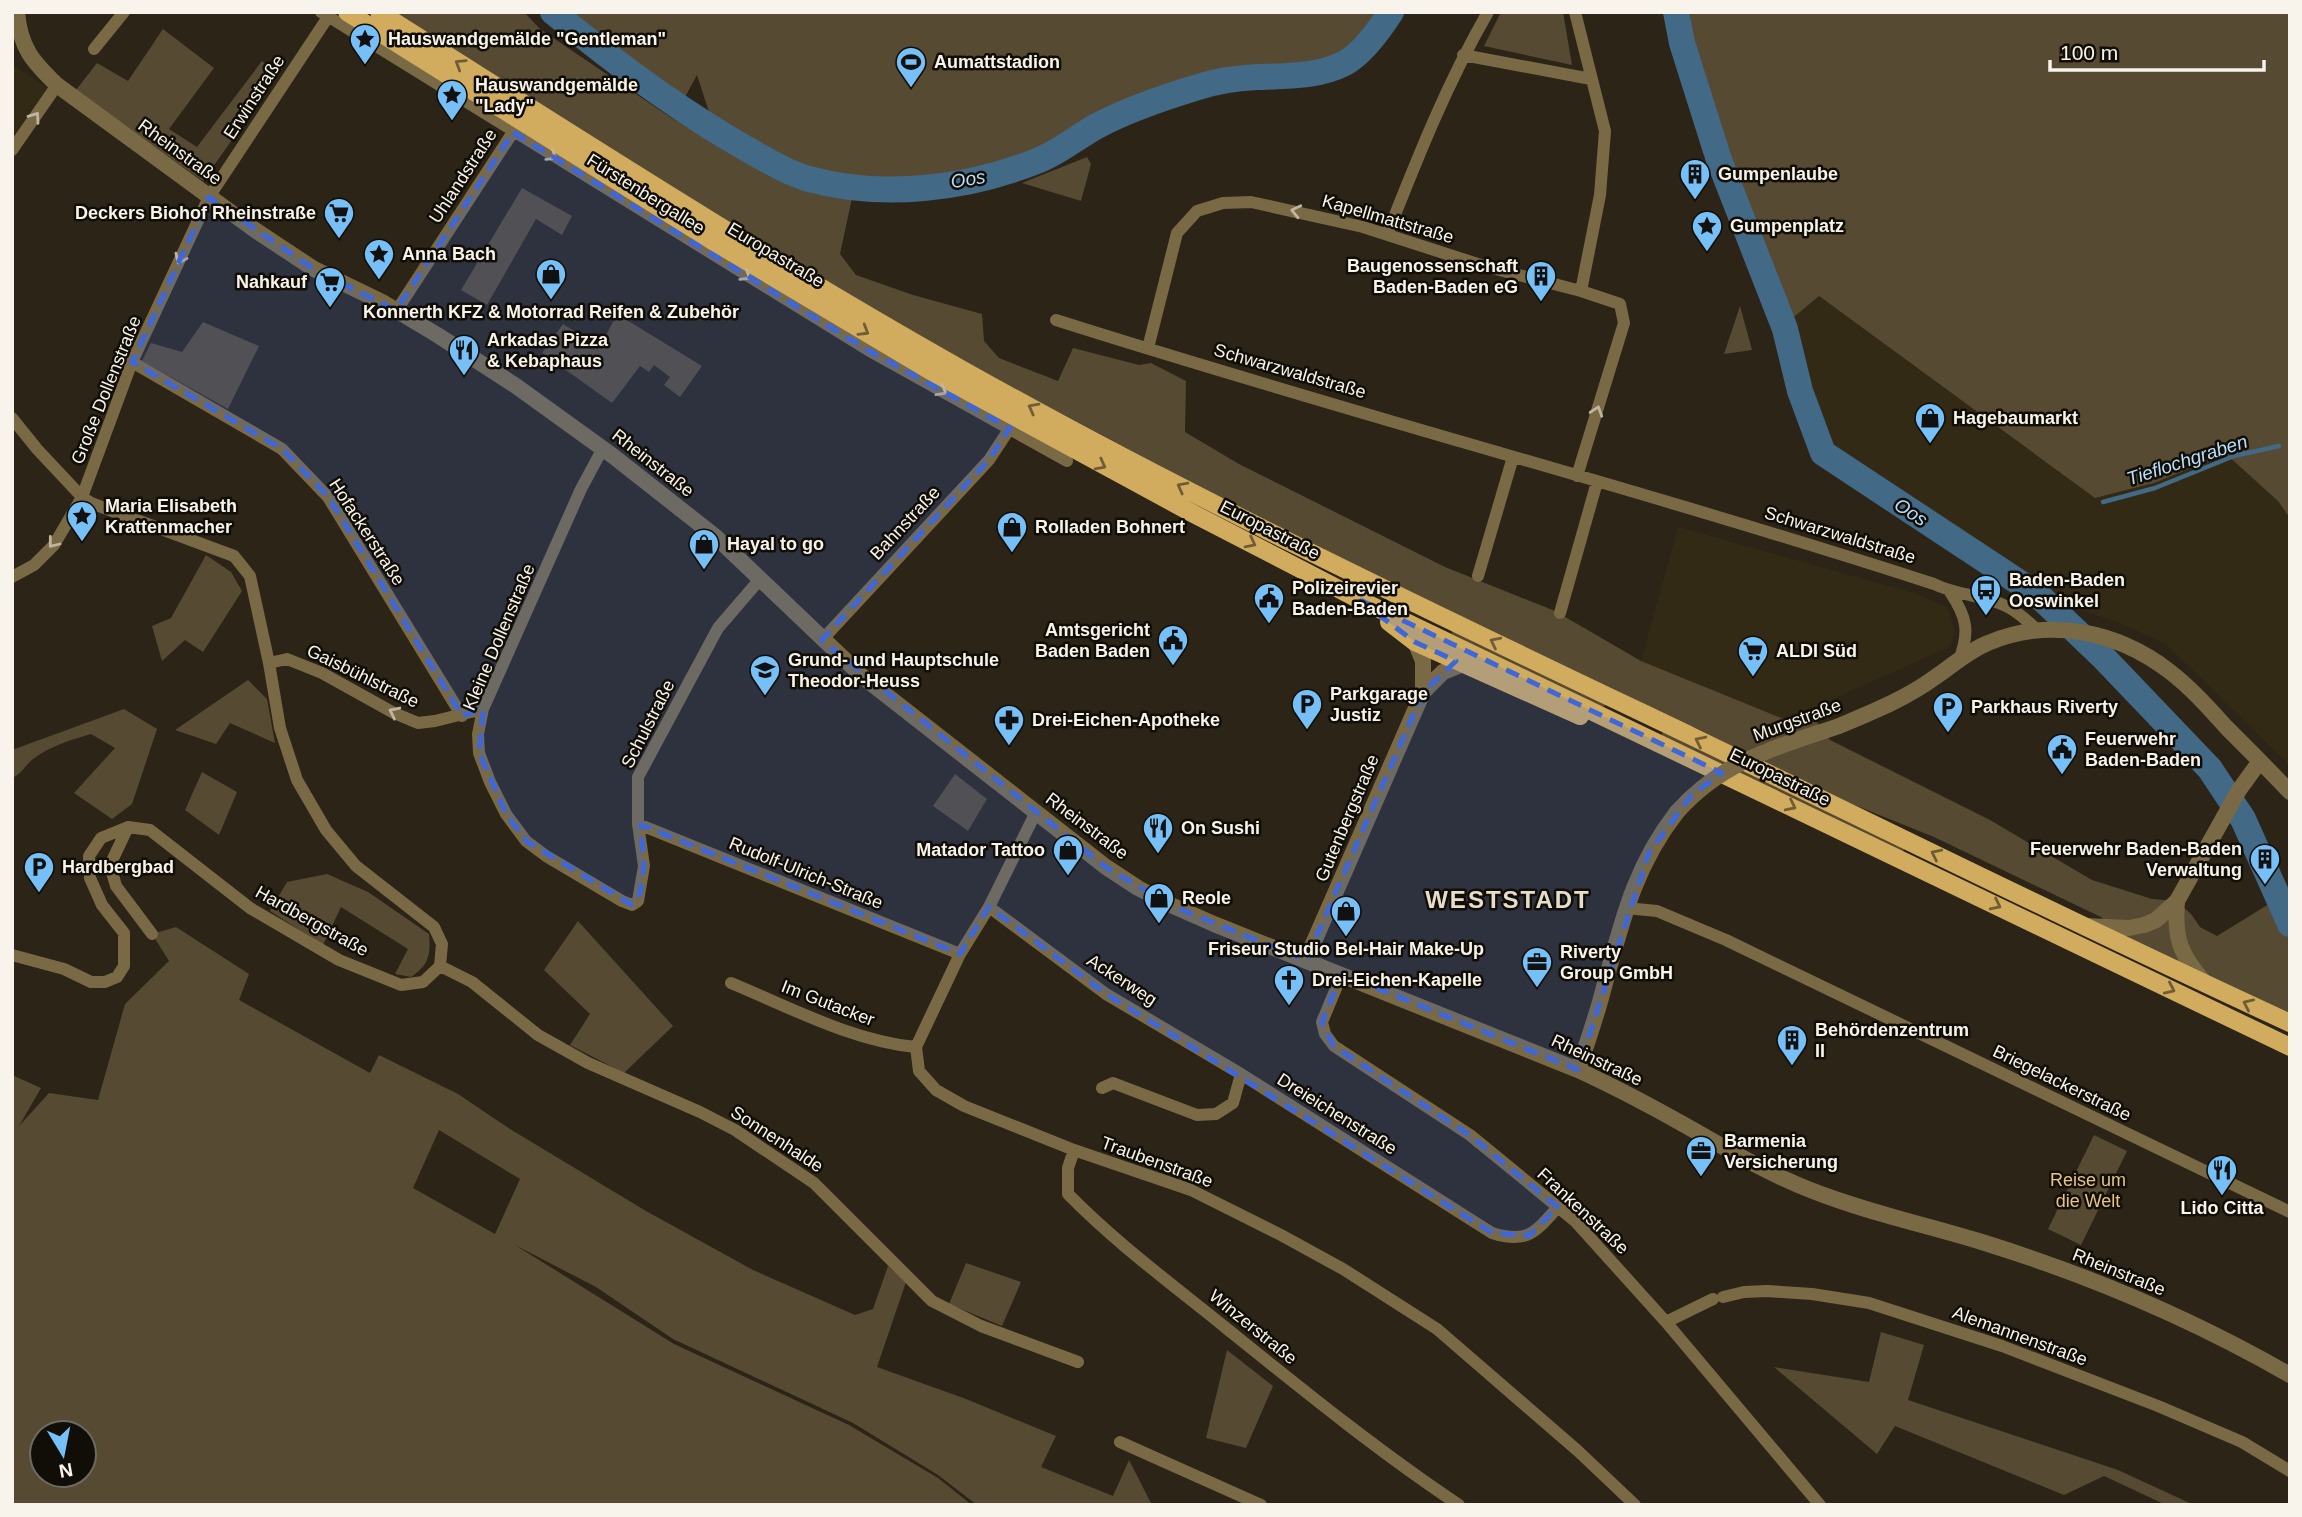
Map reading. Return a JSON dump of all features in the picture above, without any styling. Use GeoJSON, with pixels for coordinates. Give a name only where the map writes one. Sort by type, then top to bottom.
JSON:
{"type":"FeatureCollection","features":[{"type":"Feature","properties":{"kind":"main road","name":"Europastraße"},"geometry":{"type":"LineString","coordinates":[[347,12],[716,243],[934,373],[1155,493],[1356,598],[2290,1047]]}},
{"type":"Feature","properties":{"kind":"main road","name":"Europastraße"},"geometry":{"type":"LineString","coordinates":[[379,12],[725,230],[856,309],[1093,441],[1280,538],[2290,1023]]}},
{"type":"Feature","properties":{"kind":"main road"},"geometry":{"type":"LineString","coordinates":[[1356,598],[1415,642],[1576,716],[1612,719]]}},
{"type":"Feature","properties":{"kind":"street"},"geometry":{"type":"LineString","coordinates":[[17,12],[17,41]]}},
{"type":"Feature","properties":{"kind":"street"},"geometry":{"type":"LineString","coordinates":[[94,49],[124,12]]}},
{"type":"Feature","properties":{"kind":"street"},"geometry":{"type":"LineString","coordinates":[[1387,235],[1422,146],[1463,55],[1488,12]]}},
{"type":"Feature","properties":{"kind":"street"},"geometry":{"type":"LineString","coordinates":[[1575,12],[1605,131],[1600,195],[1581,291]]}},
{"type":"Feature","properties":{"kind":"street","name":"Fürstenbergallee"},"geometry":{"type":"LineString","coordinates":[[324,14],[868,350],[1067,461]]}},
{"type":"Feature","properties":{"kind":"street","name":"Erwinstraße"},"geometry":{"type":"LineString","coordinates":[[209,197],[324,14]]}},
{"type":"Feature","properties":{"kind":"street","name":"Rheinstraße"},"geometry":{"type":"LineString","coordinates":[[17,41],[33,62],[57,85],[209,197],[314,269],[397,310],[490,368],[603,448],[716,537],[761,578],[821,640],[863,677],[1106,867],[1138,888],[1214,924],[1577,1070],[1757,1166],[1811,1190],[1858,1208],[1984,1242],[2075,1275],[2164,1311],[2290,1375]]}},
{"type":"Feature","properties":{"kind":"street"},"geometry":{"type":"LineString","coordinates":[[1463,55],[1591,79]]}},
{"type":"Feature","properties":{"kind":"street"},"geometry":{"type":"LineString","coordinates":[[12,150],[57,85]]}},
{"type":"Feature","properties":{"kind":"street","name":"Uhlandstraße"},"geometry":{"type":"LineString","coordinates":[[397,310],[513,132]]}},
{"type":"Feature","properties":{"kind":"street","name":"Große Dollenstraße"},"geometry":{"type":"LineString","coordinates":[[12,577],[34,565],[54,545],[82,497],[132,362],[209,197]]}},
{"type":"Feature","properties":{"kind":"street","name":"Kapellmattstraße"},"geometry":{"type":"LineString","coordinates":[[1148,348],[1177,233],[1197,211],[1223,203],[1251,202],[1363,227],[1485,266],[1581,291],[1620,304],[1624,323],[1577,476]]}},
{"type":"Feature","properties":{"kind":"street","name":"Schwarzwaldstraße"},"geometry":{"type":"LineString","coordinates":[[1056,320],[1818,547],[1934,584],[1950,592],[1993,601],[2045,630]]}},
{"type":"Feature","properties":{"kind":"street","name":"Hofackerstraße"},"geometry":{"type":"LineString","coordinates":[[132,362],[282,449],[328,497],[462,716]]}},
{"type":"Feature","properties":{"kind":"street"},"geometry":{"type":"LineString","coordinates":[[12,418],[37,449],[82,497],[91,503],[234,556],[250,576],[280,728],[297,780],[326,830],[356,866],[434,927],[442,944],[440,966]]}},
{"type":"Feature","properties":{"kind":"street","name":"Bahnstraße"},"geometry":{"type":"LineString","coordinates":[[821,640],[989,460],[1010,428]]}},
{"type":"Feature","properties":{"kind":"street","name":"Kleine Dollenstraße"},"geometry":{"type":"LineString","coordinates":[[603,448],[581,489],[484,709],[478,734],[479,753],[506,814],[526,841],[546,856],[632,905]]}},
{"type":"Feature","properties":{"kind":"street"},"geometry":{"type":"LineString","coordinates":[[1478,576],[1513,457]]}},
{"type":"Feature","properties":{"kind":"street"},"geometry":{"type":"LineString","coordinates":[[1560,613],[1597,482]]}},
{"type":"Feature","properties":{"kind":"street","name":"Schulstraße"},"geometry":{"type":"LineString","coordinates":[[632,905],[638,901],[644,866],[638,824],[638,777],[718,628],[761,578]]}},
{"type":"Feature","properties":{"kind":"street"},"geometry":{"type":"LineString","coordinates":[[1950,592],[1965,621],[1966,642],[1959,660]]}},
{"type":"Feature","properties":{"kind":"street"},"geometry":{"type":"LineString","coordinates":[[2045,630],[2071,630],[2100,635],[2134,648],[2170,671],[2196,694],[2290,792]]}},
{"type":"Feature","properties":{"kind":"street","name":"Murgstraße"},"geometry":{"type":"LineString","coordinates":[[1577,1070],[1592,1028],[1626,908],[1649,852],[1691,796],[1746,759],[1839,726],[1901,698],[1974,650],[2001,638],[2045,630]]}},
{"type":"Feature","properties":{"kind":"street","name":"Gutenbergstraße"},"geometry":{"type":"LineString","coordinates":[[1415,642],[1423,661],[1423,692]]}},
{"type":"Feature","properties":{"kind":"street","name":"Gaisbühlstraße"},"geometry":{"type":"LineString","coordinates":[[269,663],[287,659],[322,673],[394,713],[418,723],[462,716],[484,709]]}},
{"type":"Feature","properties":{"kind":"street","name":"Gutenbergstraße"},"geometry":{"type":"LineString","coordinates":[[1306,960],[1423,692],[1443,672],[1463,664]]}},
{"type":"Feature","properties":{"kind":"street"},"geometry":{"type":"LineString","coordinates":[[2085,926],[2129,928],[2144,925],[2156,920],[2177,901],[2239,790],[2260,761]]}},
{"type":"Feature","properties":{"kind":"street"},"geometry":{"type":"LineString","coordinates":[[916,1048],[960,954],[989,907],[1036,812]]}},
{"type":"Feature","properties":{"kind":"street","name":"Rudolf-Ulrich-Straße"},"geometry":{"type":"LineString","coordinates":[[638,824],[960,954]]}},
{"type":"Feature","properties":{"kind":"street"},"geometry":{"type":"LineString","coordinates":[[128,827],[110,864],[116,886],[152,934]]}},
{"type":"Feature","properties":{"kind":"street"},"geometry":{"type":"LineString","coordinates":[[12,955],[64,969],[91,982],[106,982],[117,977],[124,966],[124,933],[102,905],[90,878],[89,856],[101,838],[128,827]]}},
{"type":"Feature","properties":{"kind":"street","name":"Hardbergstraße"},"geometry":{"type":"LineString","coordinates":[[128,827],[150,830],[250,908],[339,960],[401,985],[423,982],[440,966]]}},
{"type":"Feature","properties":{"kind":"street"},"geometry":{"type":"LineString","coordinates":[[2177,901],[2176,932],[2180,948],[2207,985]]}},
{"type":"Feature","properties":{"kind":"street","name":"Ackerweg"},"geometry":{"type":"LineString","coordinates":[[989,907],[1106,994],[1241,1074]]}},
{"type":"Feature","properties":{"kind":"street","name":"Briegelackerstraße"},"geometry":{"type":"LineString","coordinates":[[1626,908],[1657,911],[1726,940],[2290,1212]]}},
{"type":"Feature","properties":{"kind":"street","name":"Sonnenhalde"},"geometry":{"type":"LineString","coordinates":[[440,966],[472,982],[538,1035],[587,1063],[735,1130],[814,1183],[932,1301],[981,1326],[1078,1362]]}},
{"type":"Feature","properties":{"kind":"street","name":"Frankenstraße"},"geometry":{"type":"LineString","coordinates":[[1342,974],[1322,1022],[1325,1034],[1334,1046],[1470,1135],[1558,1207],[1599,1245],[1821,1505]]}},
{"type":"Feature","properties":{"kind":"street","name":"Im Gutacker"},"geometry":{"type":"LineString","coordinates":[[730,983],[829,1024],[892,1045],[916,1048]]}},
{"type":"Feature","properties":{"kind":"street","name":"Traubenstraße"},"geometry":{"type":"LineString","coordinates":[[916,1048],[919,1071],[936,1090],[964,1106],[1074,1150],[1191,1190],[1343,1269],[1437,1329],[1578,1451],[1635,1505]]}},
{"type":"Feature","properties":{"kind":"street"},"geometry":{"type":"LineString","coordinates":[[1102,1088],[1112,1083],[1197,1115],[1216,1114],[1233,1102],[1241,1074]]}},
{"type":"Feature","properties":{"kind":"street","name":"Dreieichenstraße"},"geometry":{"type":"LineString","coordinates":[[1241,1074],[1492,1233],[1510,1238],[1529,1236],[1558,1207]]}},
{"type":"Feature","properties":{"kind":"street","name":"Winzerstraße"},"geometry":{"type":"LineString","coordinates":[[1074,1150],[1068,1168],[1068,1194],[1083,1210],[1360,1436],[1459,1505]]}},
{"type":"Feature","properties":{"kind":"street","name":"Alemannenstraße"},"geometry":{"type":"LineString","coordinates":[[1666,1322],[1718,1298],[1744,1292],[1812,1294],[1869,1303],[2002,1346],[2158,1406],[2242,1442],[2290,1471]]}},
{"type":"Feature","properties":{"kind":"street"},"geometry":{"type":"LineString","coordinates":[[1120,1442],[1261,1505]]}},
{"type":"Feature","properties":{"kind":"highlighted area"},"geometry":{"type":"Polygon","coordinates":[[[513,132],[868,350],[1010,428],[989,460],[822,640],[1106,867],[1173,906],[1306,960],[1423,692],[1456,661],[1415,642],[1356,598],[1722,773],[1691,796],[1649,853],[1578,1070],[1342,974],[1322,1022],[1334,1046],[1470,1135],[1558,1207],[1529,1236],[1492,1233],[1106,994],[989,907],[960,954],[641,825],[644,866],[640,894],[632,905],[526,841],[506,814],[479,753],[483,709],[462,716],[328,497],[282,449],[132,362],[209,197],[314,269],[396,310],[513,132]]]}},
{"type":"Feature","properties":{"kind":"shaded area"},"geometry":{"type":"Polygon","coordinates":[[[12,64],[47,88],[12,138],[12,64]]]}},
{"type":"Feature","properties":{"kind":"shaded area"},"geometry":{"type":"Polygon","coordinates":[[[1819,296],[2095,498],[2154,483],[2226,454],[2278,501],[2290,518],[2290,766],[2166,644],[2115,621],[2056,603],[1826,447],[1788,322],[1819,296]]]}},
{"type":"Feature","properties":{"kind":"shaded area"},"geometry":{"type":"Polygon","coordinates":[[[1678,527],[1917,594],[1947,607],[1955,631],[1949,647],[1786,720],[1641,661],[1678,527]]]}},
{"type":"Feature","properties":{"kind":"green space"},"geometry":{"type":"Polygon","coordinates":[[[392,12],[524,12],[540,29],[670,117],[770,177],[852,198],[840,254],[856,275],[913,295],[982,314],[984,341],[999,358],[1058,381],[1073,348],[1139,365],[1151,363],[1186,381],[1185,432],[1239,464],[1445,567],[1555,611],[1641,661],[1786,720],[1808,710],[1830,740],[1990,820],[2092,880],[2152,899],[2177,901],[2200,927],[2217,936],[2290,891],[2290,1015],[2119,935],[2101,917],[1934,837],[1847,802],[1277,528],[964,362],[772,250],[392,12]]]}},
{"type":"Feature","properties":{"kind":"green space","name":"Aumattstadion"},"geometry":{"type":"Polygon","coordinates":[[[562,12],[1382,12],[1348,53],[1317,62],[1182,80],[1120,107],[1037,152],[996,168],[941,180],[868,184],[810,171],[709,112],[697,75],[684,99],[604,49],[562,12]]]}},
{"type":"Feature","properties":{"kind":"green space"},"geometry":{"type":"Polygon","coordinates":[[[1501,12],[1563,12],[1572,65],[1484,46],[1501,12]]]}},
{"type":"Feature","properties":{"kind":"green space"},"geometry":{"type":"Polygon","coordinates":[[[1690,12],[2290,12],[2290,518],[2278,501],[2226,454],[2154,483],[2095,498],[1819,296],[1788,322],[1712,122],[1692,44],[1690,12]]]}},
{"type":"Feature","properties":{"kind":"green space"},"geometry":{"type":"Polygon","coordinates":[[[163,29],[214,68],[169,129],[197,147],[262,61],[279,73],[203,181],[76,90],[97,63],[128,81],[163,29]]]}},
{"type":"Feature","properties":{"kind":"green space"},"geometry":{"type":"Polygon","coordinates":[[[1087,157],[1091,164],[1081,201],[1022,183],[1087,157]]]}},
{"type":"Feature","properties":{"kind":"green space"},"geometry":{"type":"Polygon","coordinates":[[[522,188],[572,216],[562,235],[536,219],[487,305],[461,290],[522,188]]]}},
{"type":"Feature","properties":{"kind":"green space"},"geometry":{"type":"Polygon","coordinates":[[[1740,306],[1752,350],[1724,354],[1740,306]]]}},
{"type":"Feature","properties":{"kind":"green space"},"geometry":{"type":"Polygon","coordinates":[[[617,314],[702,366],[680,397],[664,385],[670,377],[654,365],[649,372],[640,366],[612,403],[542,353],[563,324],[600,347],[617,314]]]}},
{"type":"Feature","properties":{"kind":"green space"},"geometry":{"type":"Polygon","coordinates":[[[203,322],[259,346],[228,409],[142,361],[151,343],[182,352],[203,322]]]}},
{"type":"Feature","properties":{"kind":"green space"},"geometry":{"type":"Polygon","coordinates":[[[206,555],[231,572],[242,591],[203,652],[185,640],[162,661],[152,626],[171,618],[206,555]]]}},
{"type":"Feature","properties":{"kind":"green space"},"geometry":{"type":"Polygon","coordinates":[[[1452,630],[1606,704],[1602,707],[1452,634],[1452,630]]]}},
{"type":"Feature","properties":{"kind":"green space"},"geometry":{"type":"Polygon","coordinates":[[[248,680],[267,699],[275,743],[230,723],[216,744],[175,730],[248,680]]]}},
{"type":"Feature","properties":{"kind":"green space"},"geometry":{"type":"Polygon","coordinates":[[[124,709],[157,729],[132,804],[112,819],[74,793],[115,748],[91,734],[46,750],[12,778],[12,750],[124,709]]]}},
{"type":"Feature","properties":{"kind":"green space"},"geometry":{"type":"Polygon","coordinates":[[[1664,730],[1905,847],[1903,852],[1661,736],[1664,730]]]}},
{"type":"Feature","properties":{"kind":"green space"},"geometry":{"type":"Polygon","coordinates":[[[202,772],[237,792],[219,835],[185,810],[202,772]]]}},
{"type":"Feature","properties":{"kind":"green space"},"geometry":{"type":"Polygon","coordinates":[[[955,774],[987,799],[968,831],[933,806],[955,774]]]}},
{"type":"Feature","properties":{"kind":"green space"},"geometry":{"type":"Polygon","coordinates":[[[327,874],[368,892],[429,934],[428,958],[417,973],[411,977],[395,974],[408,949],[341,907],[323,945],[270,911],[287,882],[327,874]]]}},
{"type":"Feature","properties":{"kind":"green space"},"geometry":{"type":"Polygon","coordinates":[[[578,921],[673,1026],[624,1073],[570,1045],[590,1014],[544,970],[578,921]]]}},
{"type":"Feature","properties":{"kind":"green space"},"geometry":{"type":"Polygon","coordinates":[[[176,927],[249,974],[239,1000],[370,1073],[379,1055],[458,1094],[510,1129],[646,1211],[753,1270],[855,1315],[873,1309],[888,1266],[906,1282],[877,1367],[966,1399],[1056,1436],[1041,1467],[1113,1496],[1129,1460],[1152,1505],[977,1505],[938,1475],[853,1423],[673,1339],[596,1287],[515,1245],[674,1344],[849,1425],[938,1478],[972,1505],[12,1505],[12,1075],[41,1088],[19,1126],[49,1093],[98,1100],[125,1004],[169,961],[152,934],[176,927]],[[439,1130],[413,1188],[495,1234],[520,1179],[439,1130]]]}},
{"type":"Feature","properties":{"kind":"green space","name":"Reise um die Welt"},"geometry":{"type":"Polygon","coordinates":[[[2094,1135],[2127,1151],[2081,1245],[2048,1229],[2094,1135]]]}},
{"type":"Feature","properties":{"kind":"green space"},"geometry":{"type":"Polygon","coordinates":[[[966,1263],[1021,1282],[1002,1326],[949,1304],[966,1263]]]}},
{"type":"Feature","properties":{"kind":"green space"},"geometry":{"type":"Polygon","coordinates":[[[1881,1332],[1924,1345],[1908,1400],[2118,1470],[2194,1505],[2166,1505],[2104,1476],[2064,1495],[1895,1426],[1877,1454],[1774,1367],[1869,1382],[1881,1332]]]}},
{"type":"Feature","properties":{"kind":"green space"},"geometry":{"type":"Polygon","coordinates":[[[1227,1350],[1273,1386],[1246,1448],[1206,1438],[1227,1350]]]}},
{"type":"Feature","properties":{"kind":"waterway","name":"Oos"},"geometry":{"type":"LineString","coordinates":[[553,12],[672,102],[777,166],[809,179],[866,189],[924,188],[1010,171],[1045,158],[1097,126],[1157,100],[1218,82],[1302,75],[1335,68],[1365,47],[1391,12]]}},
{"type":"Feature","properties":{"kind":"waterway","name":"Oos"},"geometry":{"type":"LineString","coordinates":[[1676,12],[1682,43],[1719,160],[1785,329],[1800,391],[1823,453],[2038,595],[2102,656],[2210,769],[2243,819],[2290,924]]}},
{"type":"Feature","properties":{"kind":"waterway","name":"Tieflochgraben"},"geometry":{"type":"LineString","coordinates":[[2103,502],[2155,488],[2234,456],[2279,446]]}},
{"type":"Feature","properties":{"kind":"place","name":"Hauswandgemälde \"Gentleman\""},"geometry":{"type":"Point","coordinates":[365,66]}},
{"type":"Feature","properties":{"kind":"place","name":"Aumattstadion"},"geometry":{"type":"Point","coordinates":[911,89]}},
{"type":"Feature","properties":{"kind":"place","name":"Hauswandgemälde \"Lady\""},"geometry":{"type":"Point","coordinates":[452,122]}},
{"type":"Feature","properties":{"kind":"place","name":"Gumpenlaube"},"geometry":{"type":"Point","coordinates":[1695,201]}},
{"type":"Feature","properties":{"kind":"place","name":"Deckers Biohof Rheinstraße"},"geometry":{"type":"Point","coordinates":[339,240]}},
{"type":"Feature","properties":{"kind":"place","name":"Gumpenplatz"},"geometry":{"type":"Point","coordinates":[1707,253]}},
{"type":"Feature","properties":{"kind":"place","name":"Anna Bach"},"geometry":{"type":"Point","coordinates":[379,281]}},
{"type":"Feature","properties":{"kind":"place","name":"Konnerth KFZ & Motorrad Reifen & Zubehör"},"geometry":{"type":"Point","coordinates":[551,301]}},
{"type":"Feature","properties":{"kind":"place","name":"Baugenossenschaft Baden-Baden eG"},"geometry":{"type":"Point","coordinates":[1541,303]}},
{"type":"Feature","properties":{"kind":"place","name":"Nahkauf"},"geometry":{"type":"Point","coordinates":[330,309]}},
{"type":"Feature","properties":{"kind":"place","name":"Arkadas Pizza & Kebaphaus"},"geometry":{"type":"Point","coordinates":[464,377]}},
{"type":"Feature","properties":{"kind":"place","name":"Hagebaumarkt"},"geometry":{"type":"Point","coordinates":[1930,445]}},
{"type":"Feature","properties":{"kind":"place","name":"Maria Elisabeth Krattenmacher"},"geometry":{"type":"Point","coordinates":[82,543]}},
{"type":"Feature","properties":{"kind":"place","name":"Rolladen Bohnert"},"geometry":{"type":"Point","coordinates":[1012,554]}},
{"type":"Feature","properties":{"kind":"place","name":"Hayal to go"},"geometry":{"type":"Point","coordinates":[704,571]}},
{"type":"Feature","properties":{"kind":"place","name":"Baden-Baden Ooswinkel"},"geometry":{"type":"Point","coordinates":[1986,617]}},
{"type":"Feature","properties":{"kind":"place","name":"Polizeirevier Baden-Baden"},"geometry":{"type":"Point","coordinates":[1269,625]}},
{"type":"Feature","properties":{"kind":"place","name":"Amtsgericht Baden Baden"},"geometry":{"type":"Point","coordinates":[1173,667]}},
{"type":"Feature","properties":{"kind":"place","name":"ALDI Süd"},"geometry":{"type":"Point","coordinates":[1753,678]}},
{"type":"Feature","properties":{"kind":"place","name":"Grund- und Hauptschule Theodor-Heuss"},"geometry":{"type":"Point","coordinates":[765,697]}},
{"type":"Feature","properties":{"kind":"place","name":"Parkgarage Justiz"},"geometry":{"type":"Point","coordinates":[1307,731]}},
{"type":"Feature","properties":{"kind":"place","name":"Parkhaus Riverty"},"geometry":{"type":"Point","coordinates":[1948,734]}},
{"type":"Feature","properties":{"kind":"place","name":"Drei-Eichen-Apotheke"},"geometry":{"type":"Point","coordinates":[1009,747]}},
{"type":"Feature","properties":{"kind":"place","name":"Feuerwehr Baden-Baden"},"geometry":{"type":"Point","coordinates":[2062,776]}},
{"type":"Feature","properties":{"kind":"place","name":"On Sushi"},"geometry":{"type":"Point","coordinates":[1158,855]}},
{"type":"Feature","properties":{"kind":"place","name":"Matador Tattoo"},"geometry":{"type":"Point","coordinates":[1068,877]}},
{"type":"Feature","properties":{"kind":"place","name":"Feuerwehr Baden-Baden Verwaltung"},"geometry":{"type":"Point","coordinates":[2265,886]}},
{"type":"Feature","properties":{"kind":"place","name":"Hardbergbad"},"geometry":{"type":"Point","coordinates":[39,894]}},
{"type":"Feature","properties":{"kind":"place","name":"Reole"},"geometry":{"type":"Point","coordinates":[1159,925]}},
{"type":"Feature","properties":{"kind":"place","name":"Friseur Studio Bel-Hair Make-Up"},"geometry":{"type":"Point","coordinates":[1346,938]}},
{"type":"Feature","properties":{"kind":"place","name":"Riverty Group GmbH"},"geometry":{"type":"Point","coordinates":[1537,989]}},
{"type":"Feature","properties":{"kind":"place","name":"Drei-Eichen-Kapelle"},"geometry":{"type":"Point","coordinates":[1289,1007]}},
{"type":"Feature","properties":{"kind":"place","name":"Behördenzentrum II"},"geometry":{"type":"Point","coordinates":[1792,1067]}},
{"type":"Feature","properties":{"kind":"place","name":"Barmenia Versicherung"},"geometry":{"type":"Point","coordinates":[1701,1178]}},
{"type":"Feature","properties":{"kind":"place","name":"Lido Citta"},"geometry":{"type":"Point","coordinates":[2222,1197]}},
{"type":"Feature","properties":{"kind":"district","name":"WESTSTADT"},"geometry":{"type":"Point","coordinates":[1508,899]}}]}
